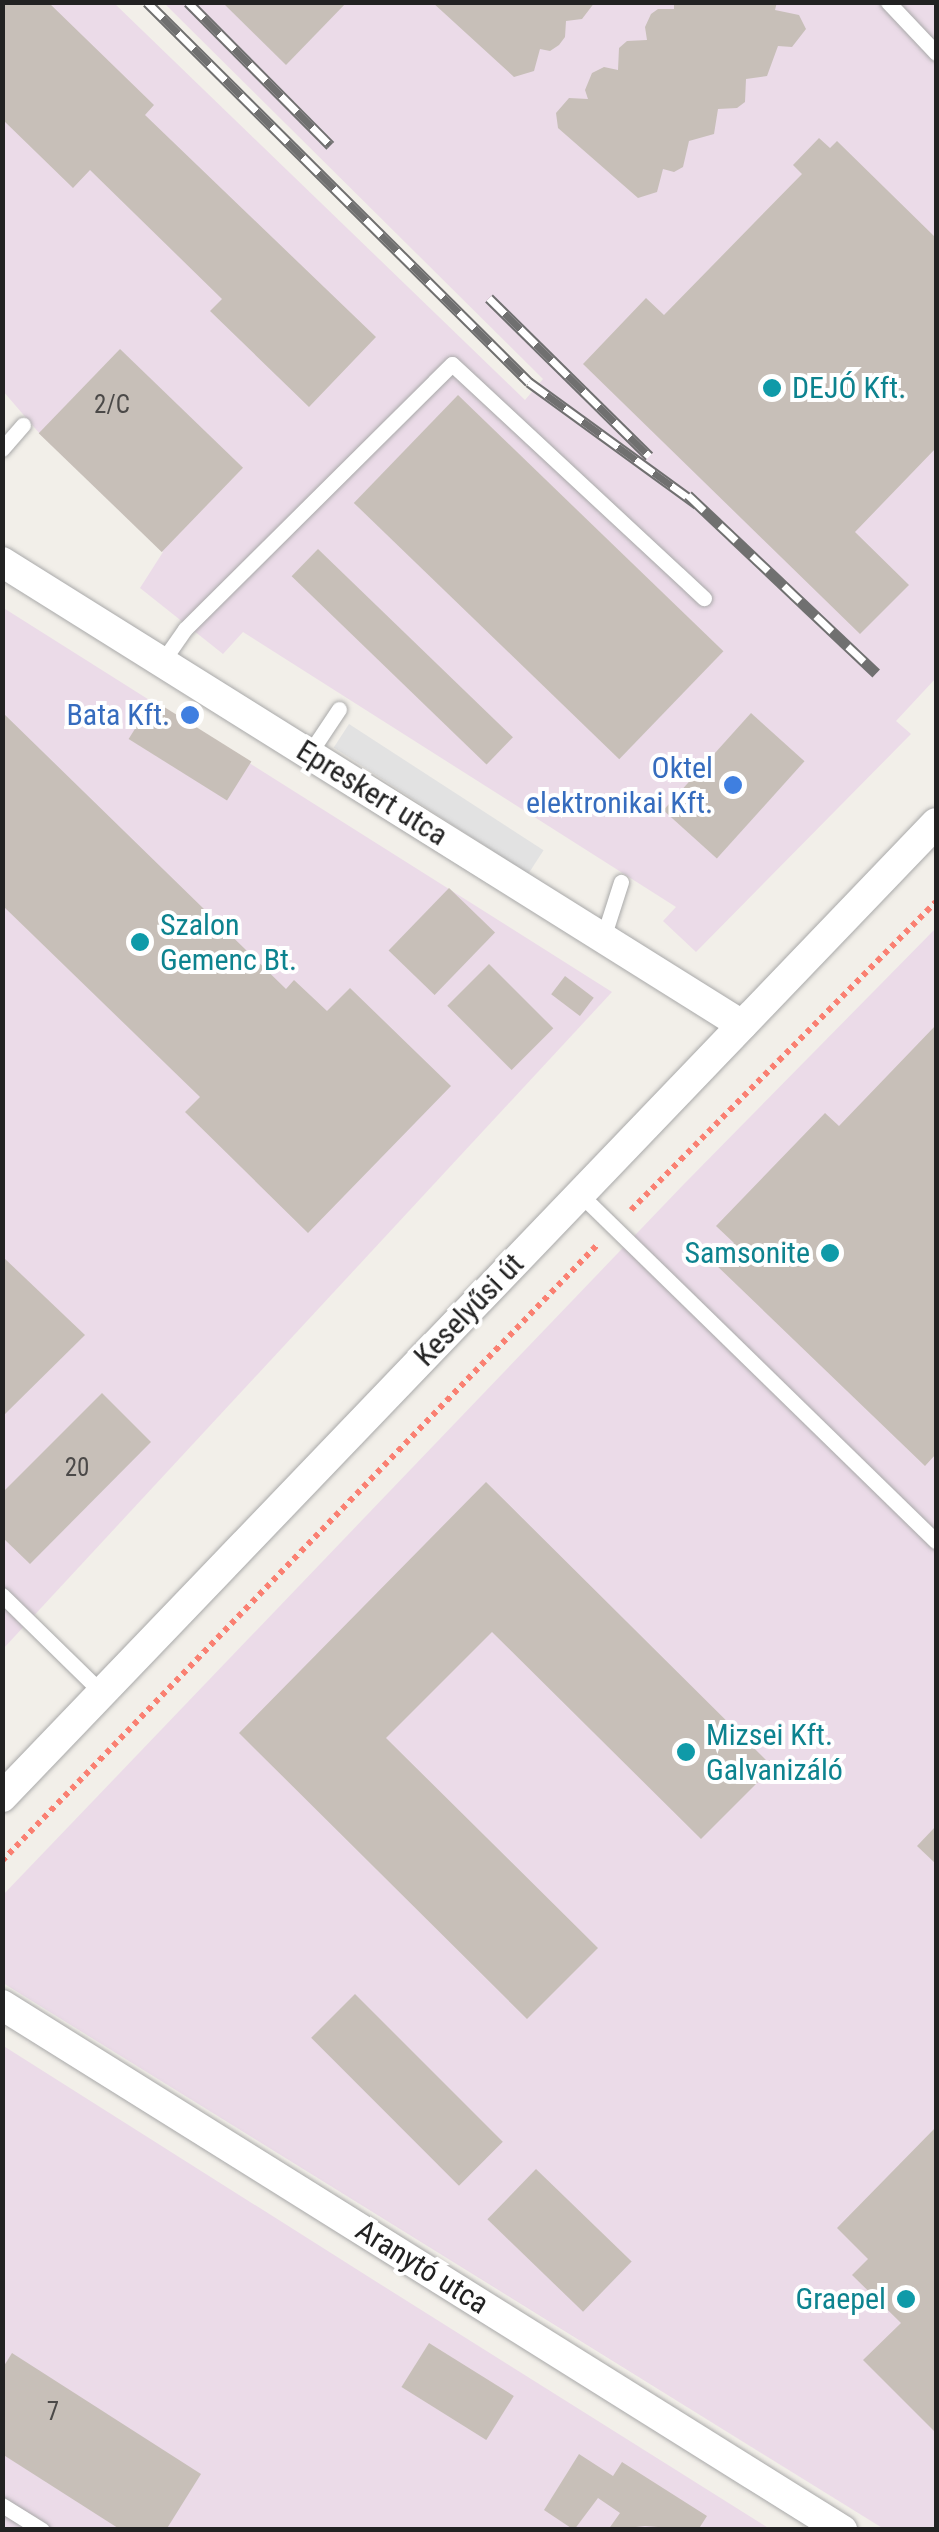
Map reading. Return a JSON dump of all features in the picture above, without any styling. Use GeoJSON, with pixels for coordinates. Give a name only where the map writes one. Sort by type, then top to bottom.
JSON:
{"type":"FeatureCollection","features":[{"type":"Feature","properties":{"kind":"street","name":"Epreskert utca"},"geometry":{"type":"LineString","coordinates":[[2,562],[742,1024]]}},
{"type":"Feature","properties":{"kind":"street","name":"Keselyűsi út"},"geometry":{"type":"LineString","coordinates":[[2,1797],[936,823]]}},
{"type":"Feature","properties":{"kind":"street","name":"Aranytó utca"},"geometry":{"type":"LineString","coordinates":[[2,2006],[842,2530]]}},
{"type":"Feature","properties":{"kind":"lane"},"geometry":{"type":"LineString","coordinates":[[888,2],[936,53]]}},
{"type":"Feature","properties":{"kind":"lane"},"geometry":{"type":"LineString","coordinates":[[162,662],[184,629],[452,364],[704,598]]}},
{"type":"Feature","properties":{"kind":"lane"},"geometry":{"type":"LineString","coordinates":[[2,450],[23,425]]}},
{"type":"Feature","properties":{"kind":"lane"},"geometry":{"type":"LineString","coordinates":[[309,754],[340,709]]}},
{"type":"Feature","properties":{"kind":"lane"},"geometry":{"type":"LineString","coordinates":[[603,938],[620,882]]}},
{"type":"Feature","properties":{"kind":"lane"},"geometry":{"type":"LineString","coordinates":[[580,1194],[936,1540]]}},
{"type":"Feature","properties":{"kind":"lane"},"geometry":{"type":"LineString","coordinates":[[2,1596],[102,1693]]}},
{"type":"Feature","properties":{"kind":"lane"},"geometry":{"type":"LineString","coordinates":[[2,2506],[42,2530]]}},
{"type":"Feature","properties":{"kind":"path"},"geometry":{"type":"LineString","coordinates":[[2,1861],[614,1228],[936,902]]}},
{"type":"Feature","properties":{"kind":"shaded area"},"geometry":{"type":"Polygon","coordinates":[[[2,3],[114,3],[525,400],[543,379],[164,3],[936,3],[936,678],[896,721],[911,734],[696,952],[663,921],[676,907],[243,632],[223,654],[140,588],[163,552],[40,434],[3,391],[2,3]]]}},
{"type":"Feature","properties":{"kind":"shaded area"},"geometry":{"type":"Polygon","coordinates":[[[2,607],[612,992],[3,1649],[2,1649],[2,607]]]}},
{"type":"Feature","properties":{"kind":"shaded area"},"geometry":{"type":"Polygon","coordinates":[[[349,724],[544,850],[528,874],[334,747],[349,724]]]}},
{"type":"Feature","properties":{"kind":"shaded area"},"geometry":{"type":"Polygon","coordinates":[[[936,928],[936,2529],[884,2529],[3,1983],[2,1896],[685,1183],[936,928]]]}},
{"type":"Feature","properties":{"kind":"shaded area"},"geometry":{"type":"Polygon","coordinates":[[[2,2045],[372,2279],[770,2529],[3,2529],[2,2045]]]}},
{"type":"Feature","properties":{"kind":"building"},"geometry":{"type":"Polygon","coordinates":[[[2,2],[48,2],[154,105],[145,115],[376,337],[309,407],[210,311],[222,299],[90,170],[73,188],[2,119],[2,2]]]}},
{"type":"Feature","properties":{"kind":"building"},"geometry":{"type":"Polygon","coordinates":[[[222,2],[347,2],[286,65],[222,2]]]}},
{"type":"Feature","properties":{"kind":"building"},"geometry":{"type":"Polygon","coordinates":[[[432,2],[595,2],[582,19],[566,21],[565,37],[559,45],[550,51],[540,49],[534,71],[514,77],[432,2]]]}},
{"type":"Feature","properties":{"kind":"building"},"geometry":{"type":"Polygon","coordinates":[[[674,2],[777,2],[775,10],[799,15],[806,29],[792,47],[778,46],[767,76],[746,79],[745,102],[737,108],[718,109],[714,134],[689,141],[683,167],[674,172],[663,169],[657,192],[638,198],[558,128],[556,113],[569,98],[588,99],[585,90],[592,73],[604,67],[618,70],[619,48],[627,41],[647,40],[645,27],[651,14],[658,9],[674,9],[674,2]]]}},
{"type":"Feature","properties":{"kind":"building","name":"DEJÓ Kft."},"geometry":{"type":"Polygon","coordinates":[[[819,138],[830,148],[837,141],[936,238],[936,448],[855,532],[909,585],[860,634],[583,364],[646,298],[664,315],[802,174],[793,165],[819,138]]]}},
{"type":"Feature","properties":{"kind":"building"},"geometry":{"type":"Polygon","coordinates":[[[120,349],[243,468],[162,552],[39,433],[120,349]]]}},
{"type":"Feature","properties":{"kind":"building"},"geometry":{"type":"Polygon","coordinates":[[[458,395],[723,651],[619,759],[354,503],[458,395]]]}},
{"type":"Feature","properties":{"kind":"building"},"geometry":{"type":"Polygon","coordinates":[[[318,549],[513,737],[487,765],[292,576],[318,549]]]}},
{"type":"Feature","properties":{"kind":"building"},"geometry":{"type":"Polygon","coordinates":[[[153,700],[251,761],[227,800],[129,739],[153,700]]]}},
{"type":"Feature","properties":{"kind":"building","name":"Szalon Gemenc Bt."},"geometry":{"type":"Polygon","coordinates":[[[2,712],[286,989],[294,980],[327,1011],[350,988],[451,1086],[308,1233],[185,1112],[200,1097],[2,905],[2,712]]]}},
{"type":"Feature","properties":{"kind":"building","name":"Oktel elektronikai Kft."},"geometry":{"type":"Polygon","coordinates":[[[751,713],[805,761],[717,859],[663,810],[751,713]]]}},
{"type":"Feature","properties":{"kind":"building"},"geometry":{"type":"Polygon","coordinates":[[[449,888],[495,932],[435,995],[389,951],[449,888]]]}},
{"type":"Feature","properties":{"kind":"building"},"geometry":{"type":"Polygon","coordinates":[[[489,964],[553,1028],[512,1070],[447,1006],[489,964]]]}},
{"type":"Feature","properties":{"kind":"building"},"geometry":{"type":"Polygon","coordinates":[[[565,976],[594,998],[580,1016],[551,994],[565,976]]]}},
{"type":"Feature","properties":{"kind":"building","name":"Samsonite"},"geometry":{"type":"Polygon","coordinates":[[[936,1025],[936,1454],[925,1466],[714,1263],[734,1243],[716,1226],[825,1113],[839,1126],[936,1025]]]}},
{"type":"Feature","properties":{"kind":"building"},"geometry":{"type":"Polygon","coordinates":[[[2,1256],[85,1335],[2,1417],[2,1256]]]}},
{"type":"Feature","properties":{"kind":"building"},"geometry":{"type":"Polygon","coordinates":[[[102,1393],[151,1442],[30,1564],[2,1537],[2,1493],[102,1393]]]}},
{"type":"Feature","properties":{"kind":"building","name":"Mizsei Kft. Galvanizáló"},"geometry":{"type":"Polygon","coordinates":[[[486,1482],[773,1767],[701,1839],[492,1632],[386,1738],[598,1948],[527,2019],[239,1733],[486,1482]]]}},
{"type":"Feature","properties":{"kind":"building"},"geometry":{"type":"Polygon","coordinates":[[[936,1826],[936,1864],[917,1846],[936,1826]]]}},
{"type":"Feature","properties":{"kind":"building"},"geometry":{"type":"Polygon","coordinates":[[[355,1994],[503,2142],[459,2186],[311,2038],[355,1994]]]}},
{"type":"Feature","properties":{"kind":"building","name":"Graepel"},"geometry":{"type":"Polygon","coordinates":[[[936,2127],[936,2433],[863,2360],[901,2323],[852,2275],[868,2259],[837,2228],[936,2127]]]}},
{"type":"Feature","properties":{"kind":"building"},"geometry":{"type":"Polygon","coordinates":[[[536,2169],[632,2261],[583,2312],[487,2219],[536,2169]]]}},
{"type":"Feature","properties":{"kind":"building"},"geometry":{"type":"Polygon","coordinates":[[[429,2343],[514,2396],[486,2440],[401,2387],[429,2343]]]}},
{"type":"Feature","properties":{"kind":"building"},"geometry":{"type":"Polygon","coordinates":[[[12,2353],[201,2474],[166,2530],[121,2530],[2,2454],[2,2369],[12,2353]]]}},
{"type":"Feature","properties":{"kind":"building"},"geometry":{"type":"Polygon","coordinates":[[[579,2454],[613,2476],[622,2462],[707,2516],[698,2530],[645,2526],[608,2530],[620,2513],[598,2498],[574,2530],[544,2510],[579,2454]]]}},
{"type":"Feature","properties":{"kind":"railway"},"geometry":{"type":"LineString","coordinates":[[147,2],[529,382],[697,504]]}},
{"type":"Feature","properties":{"kind":"railway"},"geometry":{"type":"LineString","coordinates":[[188,2],[330,145]]}},
{"type":"Feature","properties":{"kind":"railway"},"geometry":{"type":"LineString","coordinates":[[489,298],[649,456]]}},
{"type":"Feature","properties":{"kind":"railway"},"geometry":{"type":"LineString","coordinates":[[688,495],[876,673]]}},
{"type":"Feature","properties":{"kind":"place","name":"DEJÓ Kft."},"geometry":{"type":"Point","coordinates":[772,388]}},
{"type":"Feature","properties":{"kind":"place","name":"Bata Kft."},"geometry":{"type":"Point","coordinates":[190,715]}},
{"type":"Feature","properties":{"kind":"place","name":"Oktel elektronikai Kft."},"geometry":{"type":"Point","coordinates":[733,785]}},
{"type":"Feature","properties":{"kind":"place","name":"Szalon Gemenc Bt."},"geometry":{"type":"Point","coordinates":[140,942]}},
{"type":"Feature","properties":{"kind":"place","name":"Samsonite"},"geometry":{"type":"Point","coordinates":[830,1253]}},
{"type":"Feature","properties":{"kind":"place","name":"Mizsei Kft. Galvanizáló"},"geometry":{"type":"Point","coordinates":[686,1752]}},
{"type":"Feature","properties":{"kind":"place","name":"Graepel"},"geometry":{"type":"Point","coordinates":[906,2299]}}]}
